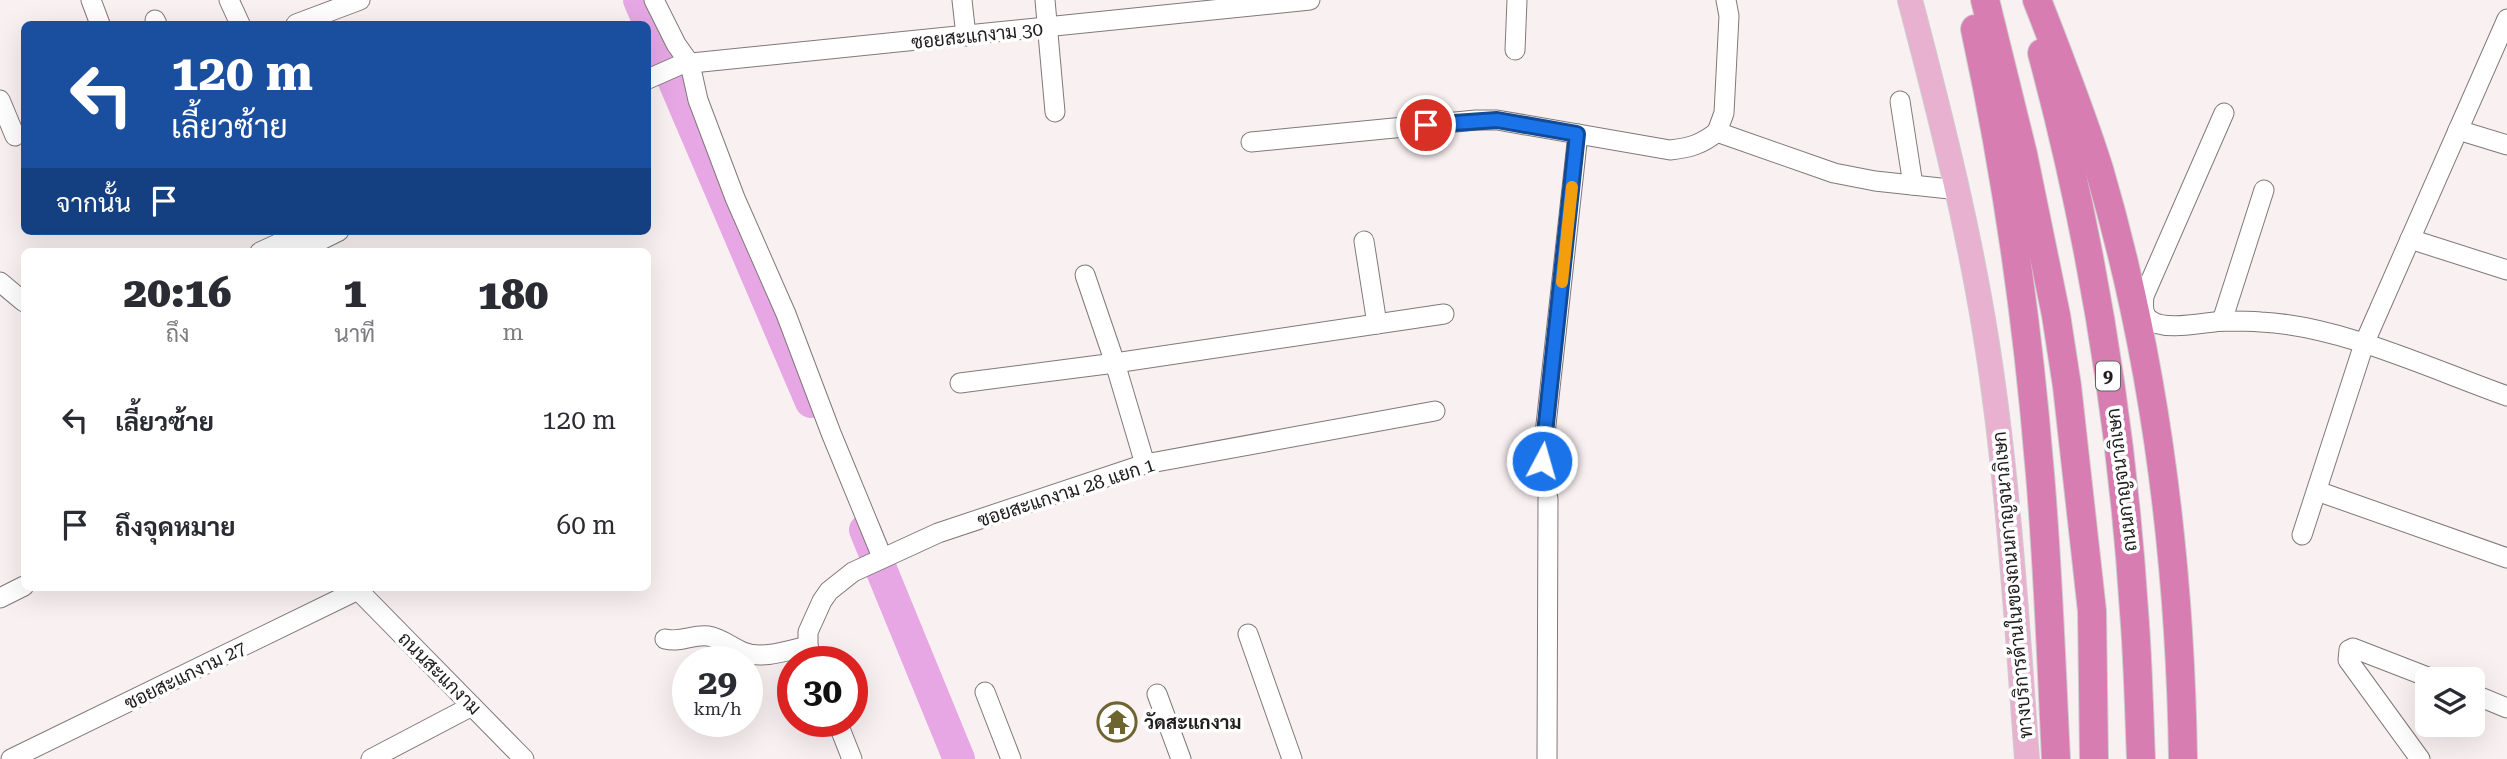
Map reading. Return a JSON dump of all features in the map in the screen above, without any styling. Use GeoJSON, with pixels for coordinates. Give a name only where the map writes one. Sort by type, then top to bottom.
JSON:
{"type":"FeatureCollection","features":[{"type":"Feature","properties":{"kind":"highway"},"geometry":{"type":"LineString","coordinates":[[1968,0],[2003,180],[2027,341],[2045,534],[2056,759]]}},
{"type":"Feature","properties":{"kind":"highway","name":"9"},"geometry":{"type":"LineString","coordinates":[[1985,0],[2026,167],[2067,386],[2092,611],[2094,759]]}},
{"type":"Feature","properties":{"kind":"highway","name":"ถนนกาญจนาภิเษก"},"geometry":{"type":"LineString","coordinates":[[2028,0],[2083,231],[2110,386],[2135,612],[2141,759]]}},
{"type":"Feature","properties":{"kind":"highway"},"geometry":{"type":"LineString","coordinates":[[2037,0],[2074,94],[2099,171],[2136,318],[2169,532],[2179,659],[2183,759]]}},
{"type":"Feature","properties":{"kind":"main road","name":"ทางบริการด้านในของถนนกาญจนาภิเษก"},"geometry":{"type":"LineString","coordinates":[[1910,0],[1959,190],[1989,356],[2010,522],[2027,759]]}},
{"type":"Feature","properties":{"kind":"street"},"geometry":{"type":"LineString","coordinates":[[91,0],[99,21]]}},
{"type":"Feature","properties":{"kind":"street"},"geometry":{"type":"LineString","coordinates":[[229,0],[239,21]]}},
{"type":"Feature","properties":{"kind":"street"},"geometry":{"type":"LineString","coordinates":[[304,21],[360,0]]}},
{"type":"Feature","properties":{"kind":"street"},"geometry":{"type":"LineString","coordinates":[[654,0],[686,64],[735,198],[786,314],[880,558]]}},
{"type":"Feature","properties":{"kind":"street"},"geometry":{"type":"LineString","coordinates":[[962,0],[966,36]]}},
{"type":"Feature","properties":{"kind":"street"},"geometry":{"type":"LineString","coordinates":[[1045,0],[1055,112]]}},
{"type":"Feature","properties":{"kind":"street","name":"ซอยสะแกงาม 30"},"geometry":{"type":"LineString","coordinates":[[651,78],[686,64],[1049,28],[1224,5],[1310,0]]}},
{"type":"Feature","properties":{"kind":"street"},"geometry":{"type":"LineString","coordinates":[[1515,50],[1517,0]]}},
{"type":"Feature","properties":{"kind":"street"},"geometry":{"type":"LineString","coordinates":[[1251,142],[1476,120],[1517,122],[1670,150],[1703,144],[1717,132],[1724,113],[1729,16],[1726,0]]}},
{"type":"Feature","properties":{"kind":"street"},"geometry":{"type":"LineString","coordinates":[[2302,535],[2364,344],[2507,19]]}},
{"type":"Feature","properties":{"kind":"street"},"geometry":{"type":"LineString","coordinates":[[0,100],[13,137]]}},
{"type":"Feature","properties":{"kind":"street"},"geometry":{"type":"LineString","coordinates":[[1899,101],[1913,185]]}},
{"type":"Feature","properties":{"kind":"street"},"geometry":{"type":"LineString","coordinates":[[2224,113],[2144,296],[2143,309],[2147,319],[2167,326],[2222,321],[2296,324],[2364,344],[2507,396]]}},
{"type":"Feature","properties":{"kind":"street"},"geometry":{"type":"LineString","coordinates":[[2458,130],[2507,145]]}},
{"type":"Feature","properties":{"kind":"street"},"geometry":{"type":"LineString","coordinates":[[1717,132],[1834,173],[1959,190]]}},
{"type":"Feature","properties":{"kind":"street"},"geometry":{"type":"LineString","coordinates":[[1542,461],[1577,134]]}},
{"type":"Feature","properties":{"kind":"street"},"geometry":{"type":"LineString","coordinates":[[2222,321],[2264,190]]}},
{"type":"Feature","properties":{"kind":"street"},"geometry":{"type":"LineString","coordinates":[[269,248],[297,235]]}},
{"type":"Feature","properties":{"kind":"street"},"geometry":{"type":"LineString","coordinates":[[305,248],[331,235]]}},
{"type":"Feature","properties":{"kind":"street"},"geometry":{"type":"LineString","coordinates":[[2410,239],[2507,270]]}},
{"type":"Feature","properties":{"kind":"street"},"geometry":{"type":"LineString","coordinates":[[1364,242],[1377,324]]}},
{"type":"Feature","properties":{"kind":"street"},"geometry":{"type":"LineString","coordinates":[[1085,275],[1145,464]]}},
{"type":"Feature","properties":{"kind":"street"},"geometry":{"type":"LineString","coordinates":[[0,282],[21,300]]}},
{"type":"Feature","properties":{"kind":"street"},"geometry":{"type":"LineString","coordinates":[[960,383],[1444,314]]}},
{"type":"Feature","properties":{"kind":"street","name":"ซอยสะแกงาม 28 แยก 1"},"geometry":{"type":"LineString","coordinates":[[810,646],[808,632],[829,591],[853,572],[938,533],[1145,464],[1435,411]]}},
{"type":"Feature","properties":{"kind":"street"},"geometry":{"type":"LineString","coordinates":[[2317,491],[2507,558]]}},
{"type":"Feature","properties":{"kind":"street"},"geometry":{"type":"LineString","coordinates":[[1547,759],[1549,498]]}},
{"type":"Feature","properties":{"kind":"street"},"geometry":{"type":"LineString","coordinates":[[0,598],[21,588]]}},
{"type":"Feature","properties":{"kind":"street","name":"ซอยสะแกงาม 27"},"geometry":{"type":"LineString","coordinates":[[11,759],[353,591]]}},
{"type":"Feature","properties":{"kind":"street","name":"ถนนสะแกงาม"},"geometry":{"type":"LineString","coordinates":[[359,591],[524,759]]}},
{"type":"Feature","properties":{"kind":"street"},"geometry":{"type":"LineString","coordinates":[[1248,634],[1292,759]]}},
{"type":"Feature","properties":{"kind":"street"},"geometry":{"type":"LineString","coordinates":[[665,639],[677,642],[706,636],[745,653],[777,654]]}},
{"type":"Feature","properties":{"kind":"street"},"geometry":{"type":"LineString","coordinates":[[2415,672],[2353,648],[2347,655],[2420,759]]}},
{"type":"Feature","properties":{"kind":"street"},"geometry":{"type":"LineString","coordinates":[[985,692],[1011,759]]}},
{"type":"Feature","properties":{"kind":"street"},"geometry":{"type":"LineString","coordinates":[[1157,694],[1181,759]]}},
{"type":"Feature","properties":{"kind":"street"},"geometry":{"type":"LineString","coordinates":[[2485,699],[2507,708]]}},
{"type":"Feature","properties":{"kind":"street"},"geometry":{"type":"LineString","coordinates":[[371,759],[472,706]]}},
{"type":"Feature","properties":{"kind":"street"},"geometry":{"type":"LineString","coordinates":[[843,737],[852,759]]}},
{"type":"Feature","properties":{"kind":"waterway"},"geometry":{"type":"LineString","coordinates":[[639,0],[648,21]]}},
{"type":"Feature","properties":{"kind":"waterway"},"geometry":{"type":"LineString","coordinates":[[651,28],[811,402]]}},
{"type":"Feature","properties":{"kind":"waterway"},"geometry":{"type":"LineString","coordinates":[[865,530],[959,759]]}},
{"type":"Feature","properties":{"kind":"slow traffic"},"geometry":{"type":"LineString","coordinates":[[1562,282],[1572,187]]}},
{"type":"Feature","properties":{"kind":"place","name":"วัดสะแกงาม"},"geometry":{"type":"Point","coordinates":[1117,722]}},
{"type":"Feature","properties":{"kind":"route"},"geometry":{"type":"LineString","coordinates":[[1426,125],[1497,120],[1577,134],[1542,461]]}}]}
